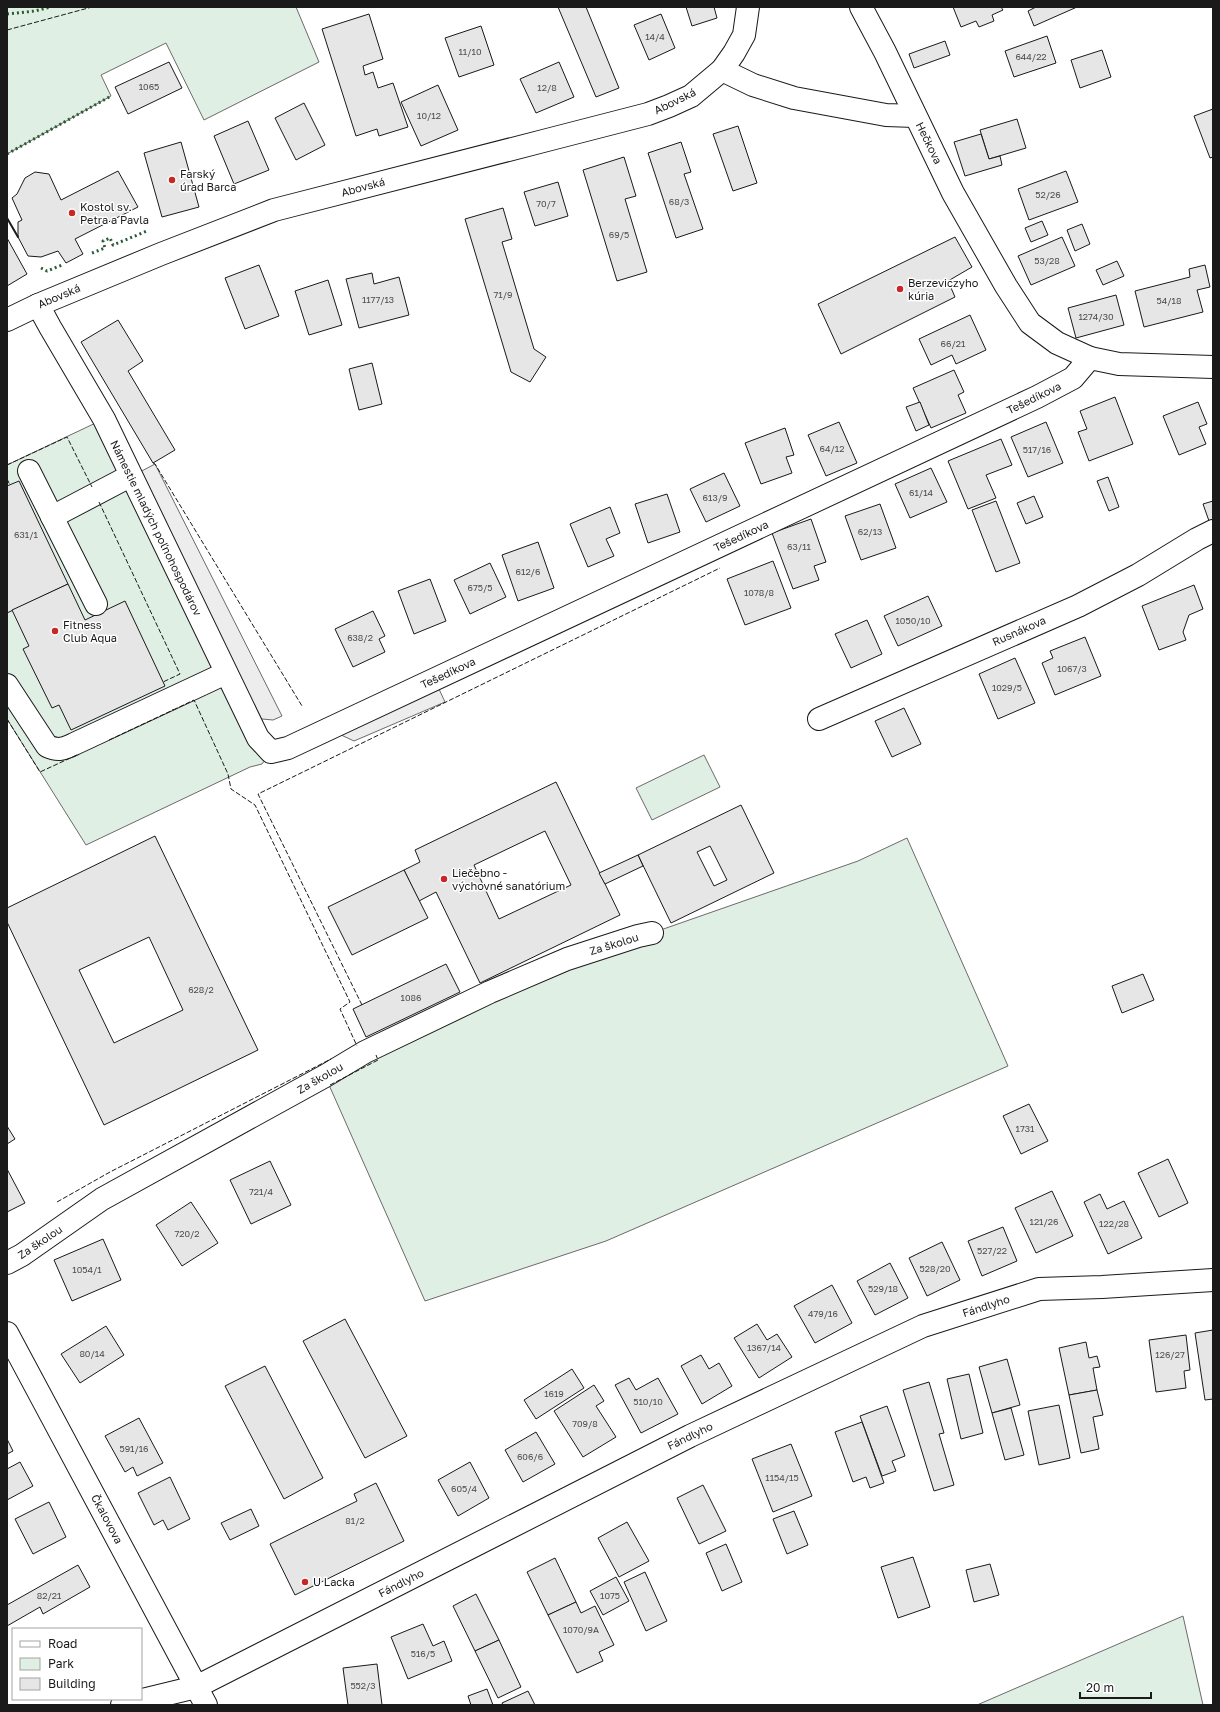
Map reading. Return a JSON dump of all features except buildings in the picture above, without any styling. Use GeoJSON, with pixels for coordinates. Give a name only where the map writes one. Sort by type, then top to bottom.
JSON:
{"type":"FeatureCollection","features":[{"type":"Feature","properties":{"kind":"street"},"geometry":{"type":"LineString","coordinates":[[722,70],[744,35],[748,7]]}},
{"type":"Feature","properties":{"kind":"street"},"geometry":{"type":"LineString","coordinates":[[861,7],[885,52],[915,116]]}},
{"type":"Feature","properties":{"kind":"street","name":"Hečkova"},"geometry":{"type":"LineString","coordinates":[[722,70],[753,85],[794,98],[886,115],[915,116],[953,193],[1006,286],[1030,323],[1057,343],[1090,358]]}},
{"type":"Feature","properties":{"kind":"street","name":"Abovská"},"geometry":{"type":"LineString","coordinates":[[7,320],[38,305],[177,247],[274,210],[648,114],[692,96],[722,70]]}},
{"type":"Feature","properties":{"kind":"street","name":"Námestie mladých poľnohospodárov"},"geometry":{"type":"LineString","coordinates":[[38,305],[104,419],[130,476],[258,738],[271,752]]}},
{"type":"Feature","properties":{"kind":"street"},"geometry":{"type":"LineString","coordinates":[[1090,358],[1119,364],[1213,367]]}},
{"type":"Feature","properties":{"kind":"street","name":"Tešedíkova"},"geometry":{"type":"LineString","coordinates":[[271,752],[294,745],[1037,397],[1073,378],[1090,358]]}},
{"type":"Feature","properties":{"kind":"street"},"geometry":{"type":"LineString","coordinates":[[29,471],[96,604]]}},
{"type":"Feature","properties":{"kind":"street"},"geometry":{"type":"LineString","coordinates":[[52,517],[130,476]]}},
{"type":"Feature","properties":{"kind":"street","name":"Rusnákova"},"geometry":{"type":"LineString","coordinates":[[818,720],[1078,606],[1138,575],[1213,530]]}},
{"type":"Feature","properties":{"kind":"street"},"geometry":{"type":"LineString","coordinates":[[7,684],[47,746],[55,750],[74,744],[226,673]]}},
{"type":"Feature","properties":{"kind":"street","name":"Za školou"},"geometry":{"type":"LineString","coordinates":[[7,1263],[102,1199],[326,1076],[365,1052],[490,992],[567,959],[638,936],[652,933]]}},
{"type":"Feature","properties":{"kind":"street","name":"Fándlyho"},"geometry":{"type":"LineString","coordinates":[[122,1705],[201,1696],[690,1436],[923,1326],[1039,1289],[1102,1287],[1213,1280]]}},
{"type":"Feature","properties":{"kind":"street","name":"Čkalovova"},"geometry":{"type":"LineString","coordinates":[[7,1333],[201,1696]]}},
{"type":"Feature","properties":{"kind":"green space"},"geometry":{"type":"Polygon","coordinates":[[[7,7],[296,7],[319,62],[204,120],[166,43],[101,75],[111,96],[7,154],[7,7]]]}},
{"type":"Feature","properties":{"kind":"green space"},"geometry":{"type":"Polygon","coordinates":[[[104,419],[271,752],[262,764],[250,767],[86,845],[7,719],[7,465],[104,419]]]}},
{"type":"Feature","properties":{"kind":"green space"},"geometry":{"type":"Polygon","coordinates":[[[704,755],[720,787],[652,820],[636,788],[704,755]]]}},
{"type":"Feature","properties":{"kind":"green space"},"geometry":{"type":"Polygon","coordinates":[[[907,838],[1008,1066],[606,1241],[425,1301],[325,1076],[361,1053],[652,933],[858,861],[907,838]]]}},
{"type":"Feature","properties":{"kind":"green space"},"geometry":{"type":"Polygon","coordinates":[[[1183,1616],[1203,1705],[977,1705],[1183,1616]]]}},
{"type":"Feature","properties":{"kind":"shaded area"},"geometry":{"type":"Polygon","coordinates":[[[155,464],[282,716],[273,720],[262,719],[252,712],[136,474],[155,464]]]}},
{"type":"Feature","properties":{"kind":"shaded area"},"geometry":{"type":"Polygon","coordinates":[[[439,689],[445,702],[354,741],[339,734],[439,689]]]}},
{"type":"Feature","properties":{"kind":"hedge"},"geometry":{"type":"LineString","coordinates":[[7,14],[35,11],[50,7]]}},
{"type":"Feature","properties":{"kind":"hedge"},"geometry":{"type":"LineString","coordinates":[[7,154],[111,96]]}},
{"type":"Feature","properties":{"kind":"hedge"},"geometry":{"type":"LineString","coordinates":[[92,253],[105,248],[103,241],[110,238],[113,245],[147,231]]}},
{"type":"Feature","properties":{"kind":"hedge"},"geometry":{"type":"LineString","coordinates":[[41,268],[47,271],[62,265]]}},
{"type":"Feature","properties":{"kind":"fence"},"geometry":{"type":"LineString","coordinates":[[7,30],[92,7]]}},
{"type":"Feature","properties":{"kind":"fence"},"geometry":{"type":"LineString","coordinates":[[7,465],[67,437],[92,487]]}},
{"type":"Feature","properties":{"kind":"fence"},"geometry":{"type":"LineString","coordinates":[[153,463],[302,706]]}},
{"type":"Feature","properties":{"kind":"fence"},"geometry":{"type":"LineString","coordinates":[[7,479],[10,485]]}},
{"type":"Feature","properties":{"kind":"fence"},"geometry":{"type":"LineString","coordinates":[[99,502],[180,674],[163,682]]}},
{"type":"Feature","properties":{"kind":"fence"},"geometry":{"type":"LineString","coordinates":[[362,1005],[258,794],[720,568]]}},
{"type":"Feature","properties":{"kind":"fence"},"geometry":{"type":"LineString","coordinates":[[173,710],[194,700],[228,774],[231,789],[255,805],[350,1002],[340,1009],[357,1046]]}},
{"type":"Feature","properties":{"kind":"fence"},"geometry":{"type":"LineString","coordinates":[[109,740],[173,709]]}},
{"type":"Feature","properties":{"kind":"fence"},"geometry":{"type":"LineString","coordinates":[[7,719],[40,772],[79,754]]}},
{"type":"Feature","properties":{"kind":"fence"},"geometry":{"type":"LineString","coordinates":[[330,1085],[378,1060],[376,1055]]}},
{"type":"Feature","properties":{"kind":"fence"},"geometry":{"type":"LineString","coordinates":[[57,1202],[110,1172],[331,1059]]}},
{"type":"Feature","properties":{"kind":"wall"},"geometry":{"type":"LineString","coordinates":[[7,218],[18,237]]}},
{"type":"Feature","properties":{"kind":"place","name":"Farský úrad Barca"},"geometry":{"type":"Point","coordinates":[172,180]}},
{"type":"Feature","properties":{"kind":"place","name":"Kostol sv. Petra a Pavla"},"geometry":{"type":"Point","coordinates":[72,213]}},
{"type":"Feature","properties":{"kind":"place","name":"Berzeviczyho kúria"},"geometry":{"type":"Point","coordinates":[900,289]}},
{"type":"Feature","properties":{"kind":"place","name":"Fitness Club Aqua"},"geometry":{"type":"Point","coordinates":[55,631]}},
{"type":"Feature","properties":{"kind":"place","name":"Liečebno - výchovné sanatórium"},"geometry":{"type":"Point","coordinates":[444,879]}},
{"type":"Feature","properties":{"kind":"place","name":"U Lacka"},"geometry":{"type":"Point","coordinates":[305,1582]}}]}
